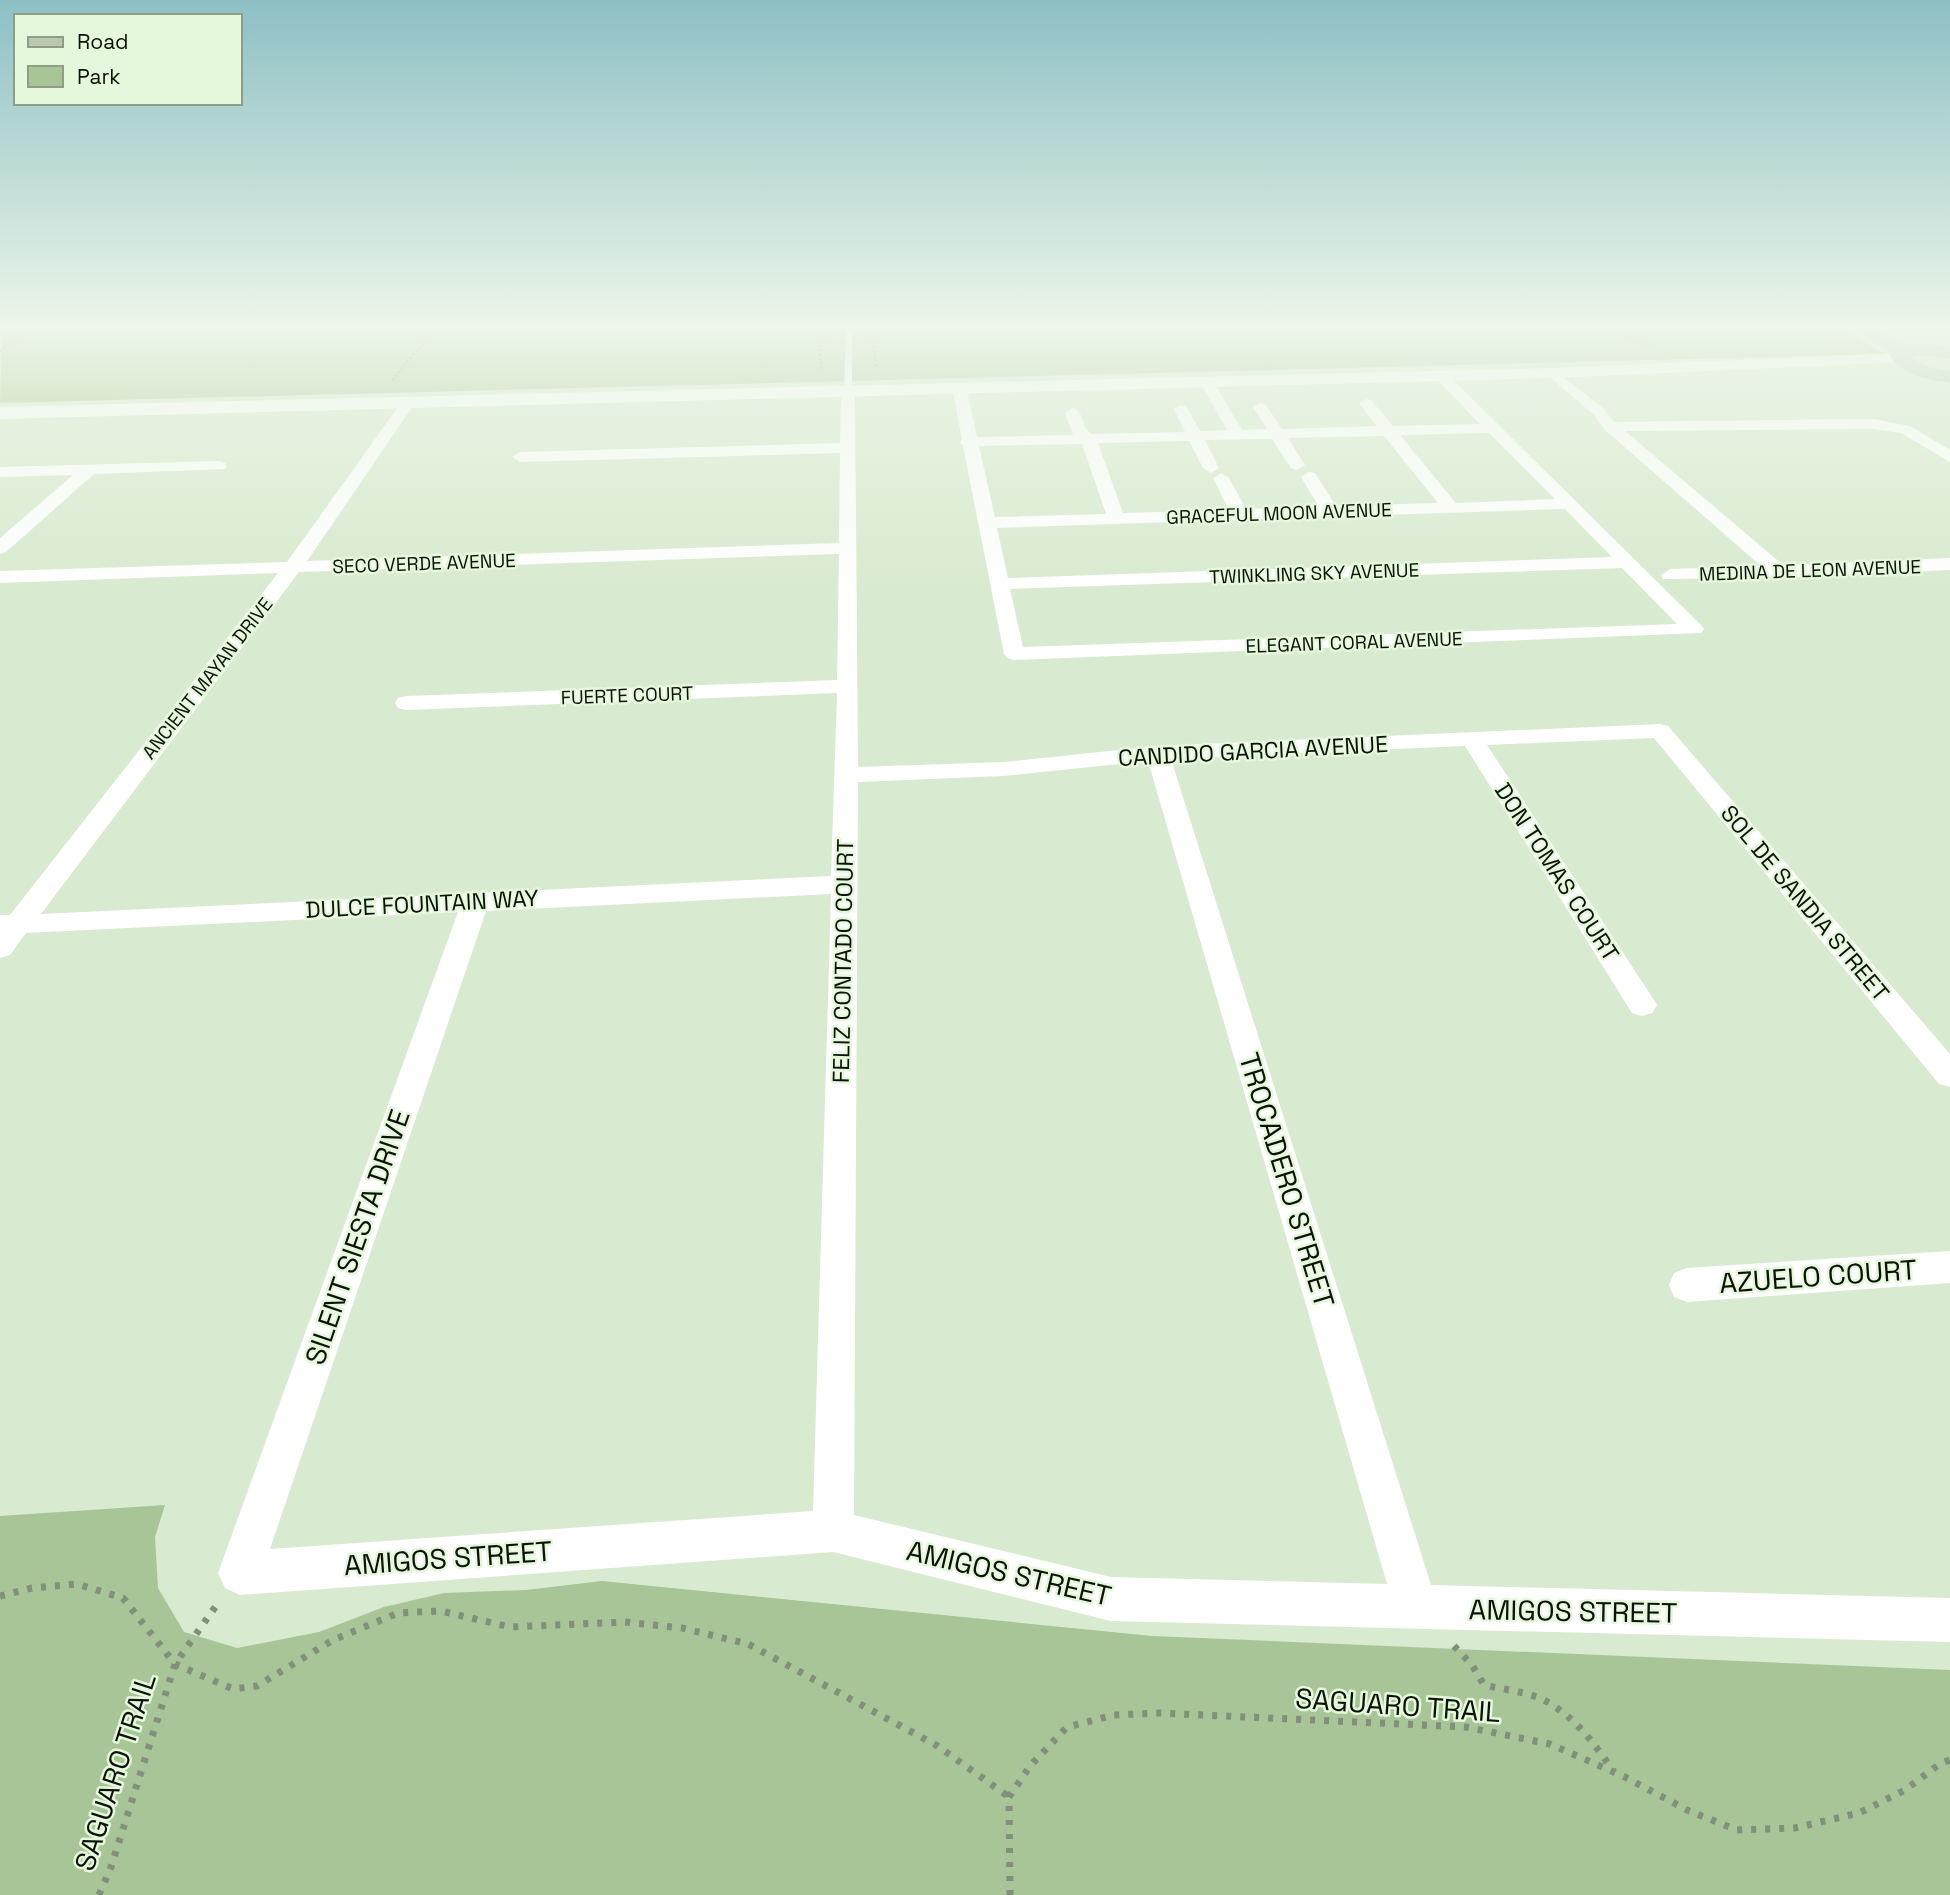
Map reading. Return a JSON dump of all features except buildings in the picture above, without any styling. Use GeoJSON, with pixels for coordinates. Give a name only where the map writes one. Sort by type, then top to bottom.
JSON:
{"type":"FeatureCollection","features":[{"type":"Feature","properties":{"kind":"street","name":"ANCIENT MAYAN DRIVE"},"geometry":{"type":"LineString","coordinates":[[0,948],[9,924],[293,567],[397,418]]}},
{"type":"Feature","properties":{"kind":"street","name":"FELIZ CONTADO COURT"},"geometry":{"type":"LineString","coordinates":[[833,1531],[847,775],[848,418]]}},
{"type":"Feature","properties":{"kind":"street"},"geometry":{"type":"LineString","coordinates":[[964,418],[1000,584]]}},
{"type":"Feature","properties":{"kind":"street"},"geometry":{"type":"LineString","coordinates":[[1075,418],[1080,434],[1089,440],[1116,518]]}},
{"type":"Feature","properties":{"kind":"street"},"geometry":{"type":"LineString","coordinates":[[1186,418],[1240,515]]}},
{"type":"Feature","properties":{"kind":"street"},"geometry":{"type":"LineString","coordinates":[[1228,418],[1237,435]]}},
{"type":"Feature","properties":{"kind":"street"},"geometry":{"type":"LineString","coordinates":[[1268,418],[1331,512]]}},
{"type":"Feature","properties":{"kind":"street"},"geometry":{"type":"LineString","coordinates":[[1378,418],[1451,508]]}},
{"type":"Feature","properties":{"kind":"street"},"geometry":{"type":"LineString","coordinates":[[1485,418],[1628,562]]}},
{"type":"Feature","properties":{"kind":"street"},"geometry":{"type":"LineString","coordinates":[[1603,418],[1609,427],[1780,572]]}},
{"type":"Feature","properties":{"kind":"street"},"geometry":{"type":"LineString","coordinates":[[1609,427],[1874,424],[1905,429],[1950,457]]}},
{"type":"Feature","properties":{"kind":"street"},"geometry":{"type":"LineString","coordinates":[[968,442],[1495,428]]}},
{"type":"Feature","properties":{"kind":"street"},"geometry":{"type":"LineString","coordinates":[[520,457],[848,447]]}},
{"type":"Feature","properties":{"kind":"street"},"geometry":{"type":"LineString","coordinates":[[0,472],[219,466]]}},
{"type":"Feature","properties":{"kind":"street"},"geometry":{"type":"LineString","coordinates":[[0,548],[89,470]]}},
{"type":"Feature","properties":{"kind":"street","name":"GRACEFUL MOON AVENUE"},"geometry":{"type":"LineString","coordinates":[[988,523],[1571,504]]}},
{"type":"Feature","properties":{"kind":"street","name":"SECO VERDE AVENUE"},"geometry":{"type":"LineString","coordinates":[[0,577],[848,548]]}},
{"type":"Feature","properties":{"kind":"street","name":"TWINKLING SKY AVENUE"},"geometry":{"type":"LineString","coordinates":[[1000,584],[1628,562]]}},
{"type":"Feature","properties":{"kind":"street","name":"ELEGANT CORAL AVENUE"},"geometry":{"type":"LineString","coordinates":[[1000,584],[1014,654],[1695,629],[1628,562]]}},
{"type":"Feature","properties":{"kind":"street","name":"MEDINA DE LEON AVENUE"},"geometry":{"type":"LineString","coordinates":[[1670,575],[1950,564]]}},
{"type":"Feature","properties":{"kind":"street","name":"FUERTE COURT"},"geometry":{"type":"LineString","coordinates":[[406,703],[848,686]]}},
{"type":"Feature","properties":{"kind":"street","name":"CANDIDO GARCIA AVENUE"},"geometry":{"type":"LineString","coordinates":[[847,775],[1004,769],[1157,753],[1660,731]]}},
{"type":"Feature","properties":{"kind":"street","name":"SOL DE SANDIA STREET"},"geometry":{"type":"LineString","coordinates":[[1660,731],[1950,1075]]}},
{"type":"Feature","properties":{"kind":"street","name":"DON TOMAS COURT"},"geometry":{"type":"LineString","coordinates":[[1472,740],[1642,1005]]}},
{"type":"Feature","properties":{"kind":"street","name":"TROCADERO STREET"},"geometry":{"type":"LineString","coordinates":[[1157,753],[1416,1607]]}},
{"type":"Feature","properties":{"kind":"street","name":"DULCE FOUNTAIN WAY"},"geometry":{"type":"LineString","coordinates":[[9,924],[845,884]]}},
{"type":"Feature","properties":{"kind":"street","name":"SILENT SIESTA DRIVE"},"geometry":{"type":"LineString","coordinates":[[240,1573],[475,902]]}},
{"type":"Feature","properties":{"kind":"street","name":"AZUELO COURT"},"geometry":{"type":"LineString","coordinates":[[1687,1285],[1950,1267]]}},
{"type":"Feature","properties":{"kind":"street","name":"AMIGOS STREET"},"geometry":{"type":"LineString","coordinates":[[240,1573],[833,1531],[1111,1599],[1950,1620]]}},
{"type":"Feature","properties":{"kind":"path"},"geometry":{"type":"LineString","coordinates":[[174,1664],[240,1573]]}},
{"type":"Feature","properties":{"kind":"path","name":"SAGUARO TRAIL"},"geometry":{"type":"LineString","coordinates":[[0,1596],[32,1588],[77,1584],[123,1598],[174,1664],[233,1689],[257,1686],[333,1640],[398,1613],[441,1611],[510,1627],[564,1627],[625,1622],[682,1628],[748,1644],[761,1650],[936,1745],[1009,1797],[1030,1766],[1067,1727],[1114,1716],[1159,1713],[1466,1727],[1550,1744],[1614,1772],[1689,1811],[1737,1830],[1795,1828],[1859,1813],[1905,1790],[1941,1763],[1950,1760]]}},
{"type":"Feature","properties":{"kind":"path"},"geometry":{"type":"LineString","coordinates":[[1416,1607],[1472,1665],[1484,1685],[1538,1698],[1565,1714],[1596,1746],[1614,1772]]}},
{"type":"Feature","properties":{"kind":"path","name":"SAGUARO TRAIL"},"geometry":{"type":"LineString","coordinates":[[99,1895],[111,1867],[174,1664]]}},
{"type":"Feature","properties":{"kind":"path"},"geometry":{"type":"LineString","coordinates":[[1009,1797],[1010,1895]]}},
{"type":"Feature","properties":{"kind":"green space"},"geometry":{"type":"Polygon","coordinates":[[[165,1505],[155,1537],[158,1588],[184,1632],[237,1648],[319,1632],[384,1607],[444,1593],[526,1590],[602,1581],[1152,1636],[1950,1670],[1950,1895],[0,1895],[0,1516],[165,1505]]]}}]}
